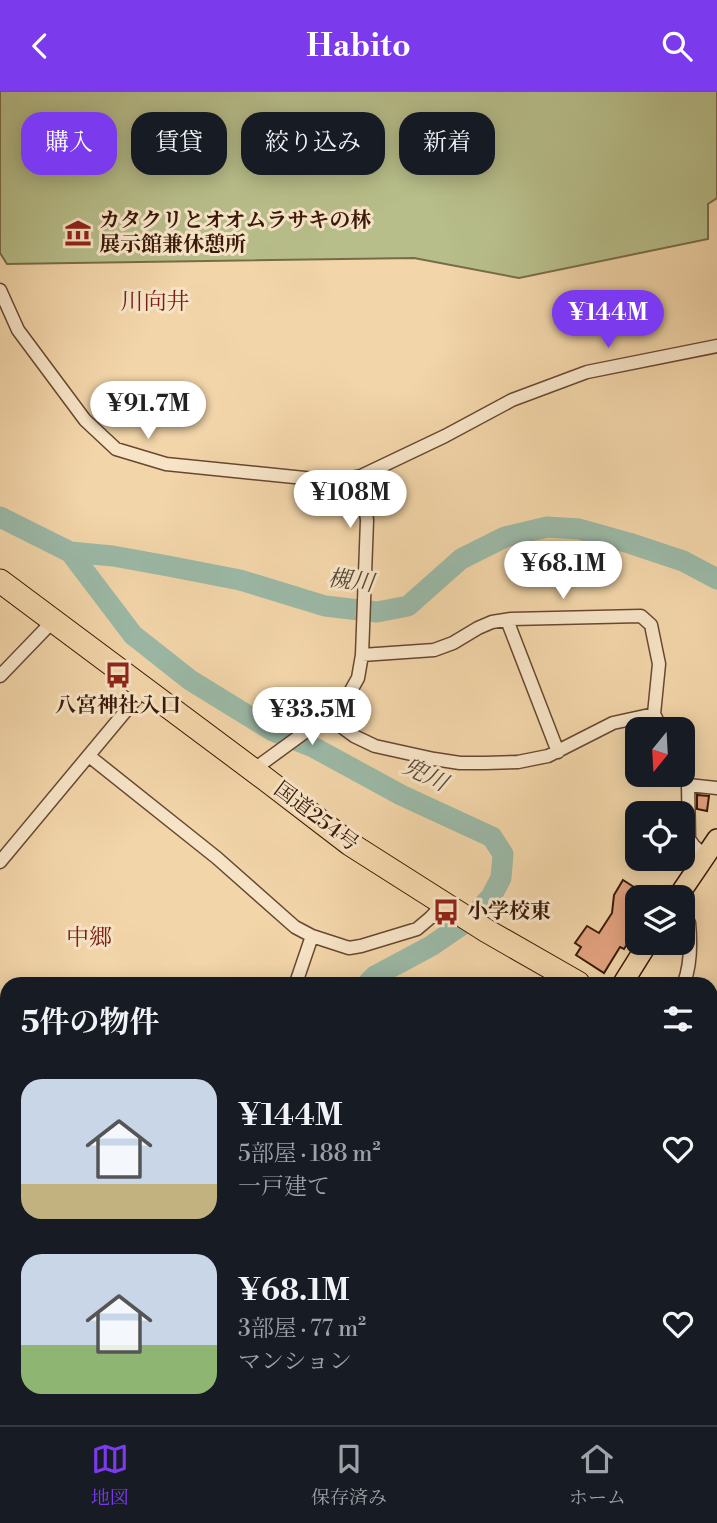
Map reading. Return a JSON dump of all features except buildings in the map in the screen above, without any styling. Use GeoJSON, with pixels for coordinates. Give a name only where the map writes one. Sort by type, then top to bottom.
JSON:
{"type":"FeatureCollection","features":[{"type":"Feature","properties":{"kind":"highway","name":"国道254号"},"geometry":{"type":"LineString","coordinates":[[0,581],[350,844],[487,931],[568,977]]}},
{"type":"Feature","properties":{"kind":"main road"},"geometry":{"type":"LineString","coordinates":[[686,885],[717,839]]}},
{"type":"Feature","properties":{"kind":"main road"},"geometry":{"type":"LineString","coordinates":[[627,977],[640,955]]}},
{"type":"Feature","properties":{"kind":"street"},"geometry":{"type":"LineString","coordinates":[[0,290],[18,330],[85,420],[116,449],[166,464],[334,481],[361,476],[533,391],[597,369],[717,346]]}},
{"type":"Feature","properties":{"kind":"street"},"geometry":{"type":"LineString","coordinates":[[253,770],[324,718],[349,694],[358,678],[362,653],[367,520],[361,476]]}},
{"type":"Feature","properties":{"kind":"street"},"geometry":{"type":"LineString","coordinates":[[362,653],[434,650],[492,622],[507,620],[641,616],[651,625],[659,664],[656,717]]}},
{"type":"Feature","properties":{"kind":"street"},"geometry":{"type":"LineString","coordinates":[[507,620],[558,752]]}},
{"type":"Feature","properties":{"kind":"street"},"geometry":{"type":"LineString","coordinates":[[0,676],[53,621]]}},
{"type":"Feature","properties":{"kind":"street"},"geometry":{"type":"LineString","coordinates":[[0,862],[144,689]]}},
{"type":"Feature","properties":{"kind":"street"},"geometry":{"type":"LineString","coordinates":[[324,718],[375,746],[460,763],[518,762],[548,756],[613,723],[654,714]]}},
{"type":"Feature","properties":{"kind":"street"},"geometry":{"type":"LineString","coordinates":[[89,756],[217,858],[295,927],[312,936],[349,948],[361,946],[417,929],[446,905]]}},
{"type":"Feature","properties":{"kind":"street"},"geometry":{"type":"LineString","coordinates":[[695,782],[717,788]]}},
{"type":"Feature","properties":{"kind":"street"},"geometry":{"type":"LineString","coordinates":[[686,787],[689,839],[705,856]]}},
{"type":"Feature","properties":{"kind":"street"},"geometry":{"type":"LineString","coordinates":[[298,977],[312,936]]}},
{"type":"Feature","properties":{"kind":"street"},"geometry":{"type":"LineString","coordinates":[[686,977],[689,955]]}},
{"type":"Feature","properties":{"kind":"green space"},"geometry":{"type":"Polygon","coordinates":[[[0,91],[717,91],[717,198],[708,204],[708,239],[519,278],[414,258],[7,264],[0,253],[0,91]]]}},
{"type":"Feature","properties":{"kind":"waterway","name":"槻川"},"geometry":{"type":"LineString","coordinates":[[0,517],[70,552],[113,556],[240,580],[325,606],[377,612],[408,606],[461,559],[505,537],[547,527],[579,529],[629,543],[683,561],[717,579]]}},
{"type":"Feature","properties":{"kind":"waterway","name":"兜川"},"geometry":{"type":"LineString","coordinates":[[70,552],[133,635],[190,680],[273,731],[313,747],[401,795],[492,837],[503,854],[501,878],[491,897],[469,920],[431,946],[374,977]]}},
{"type":"Feature","properties":{"kind":"place","name":"カタクリとオオムラサキの林 展示館兼休憩所"},"geometry":{"type":"Point","coordinates":[78,233]}},
{"type":"Feature","properties":{"kind":"place","name":"八宮神社入口"},"geometry":{"type":"Point","coordinates":[118,675]}},
{"type":"Feature","properties":{"kind":"place","name":"小学校東"},"geometry":{"type":"Point","coordinates":[446,912]}},
{"type":"Feature","properties":{"kind":"district","name":"川向井"},"geometry":{"type":"Point","coordinates":[155,302]}},
{"type":"Feature","properties":{"kind":"district","name":"中郷"},"geometry":{"type":"Point","coordinates":[89,938]}}]}
